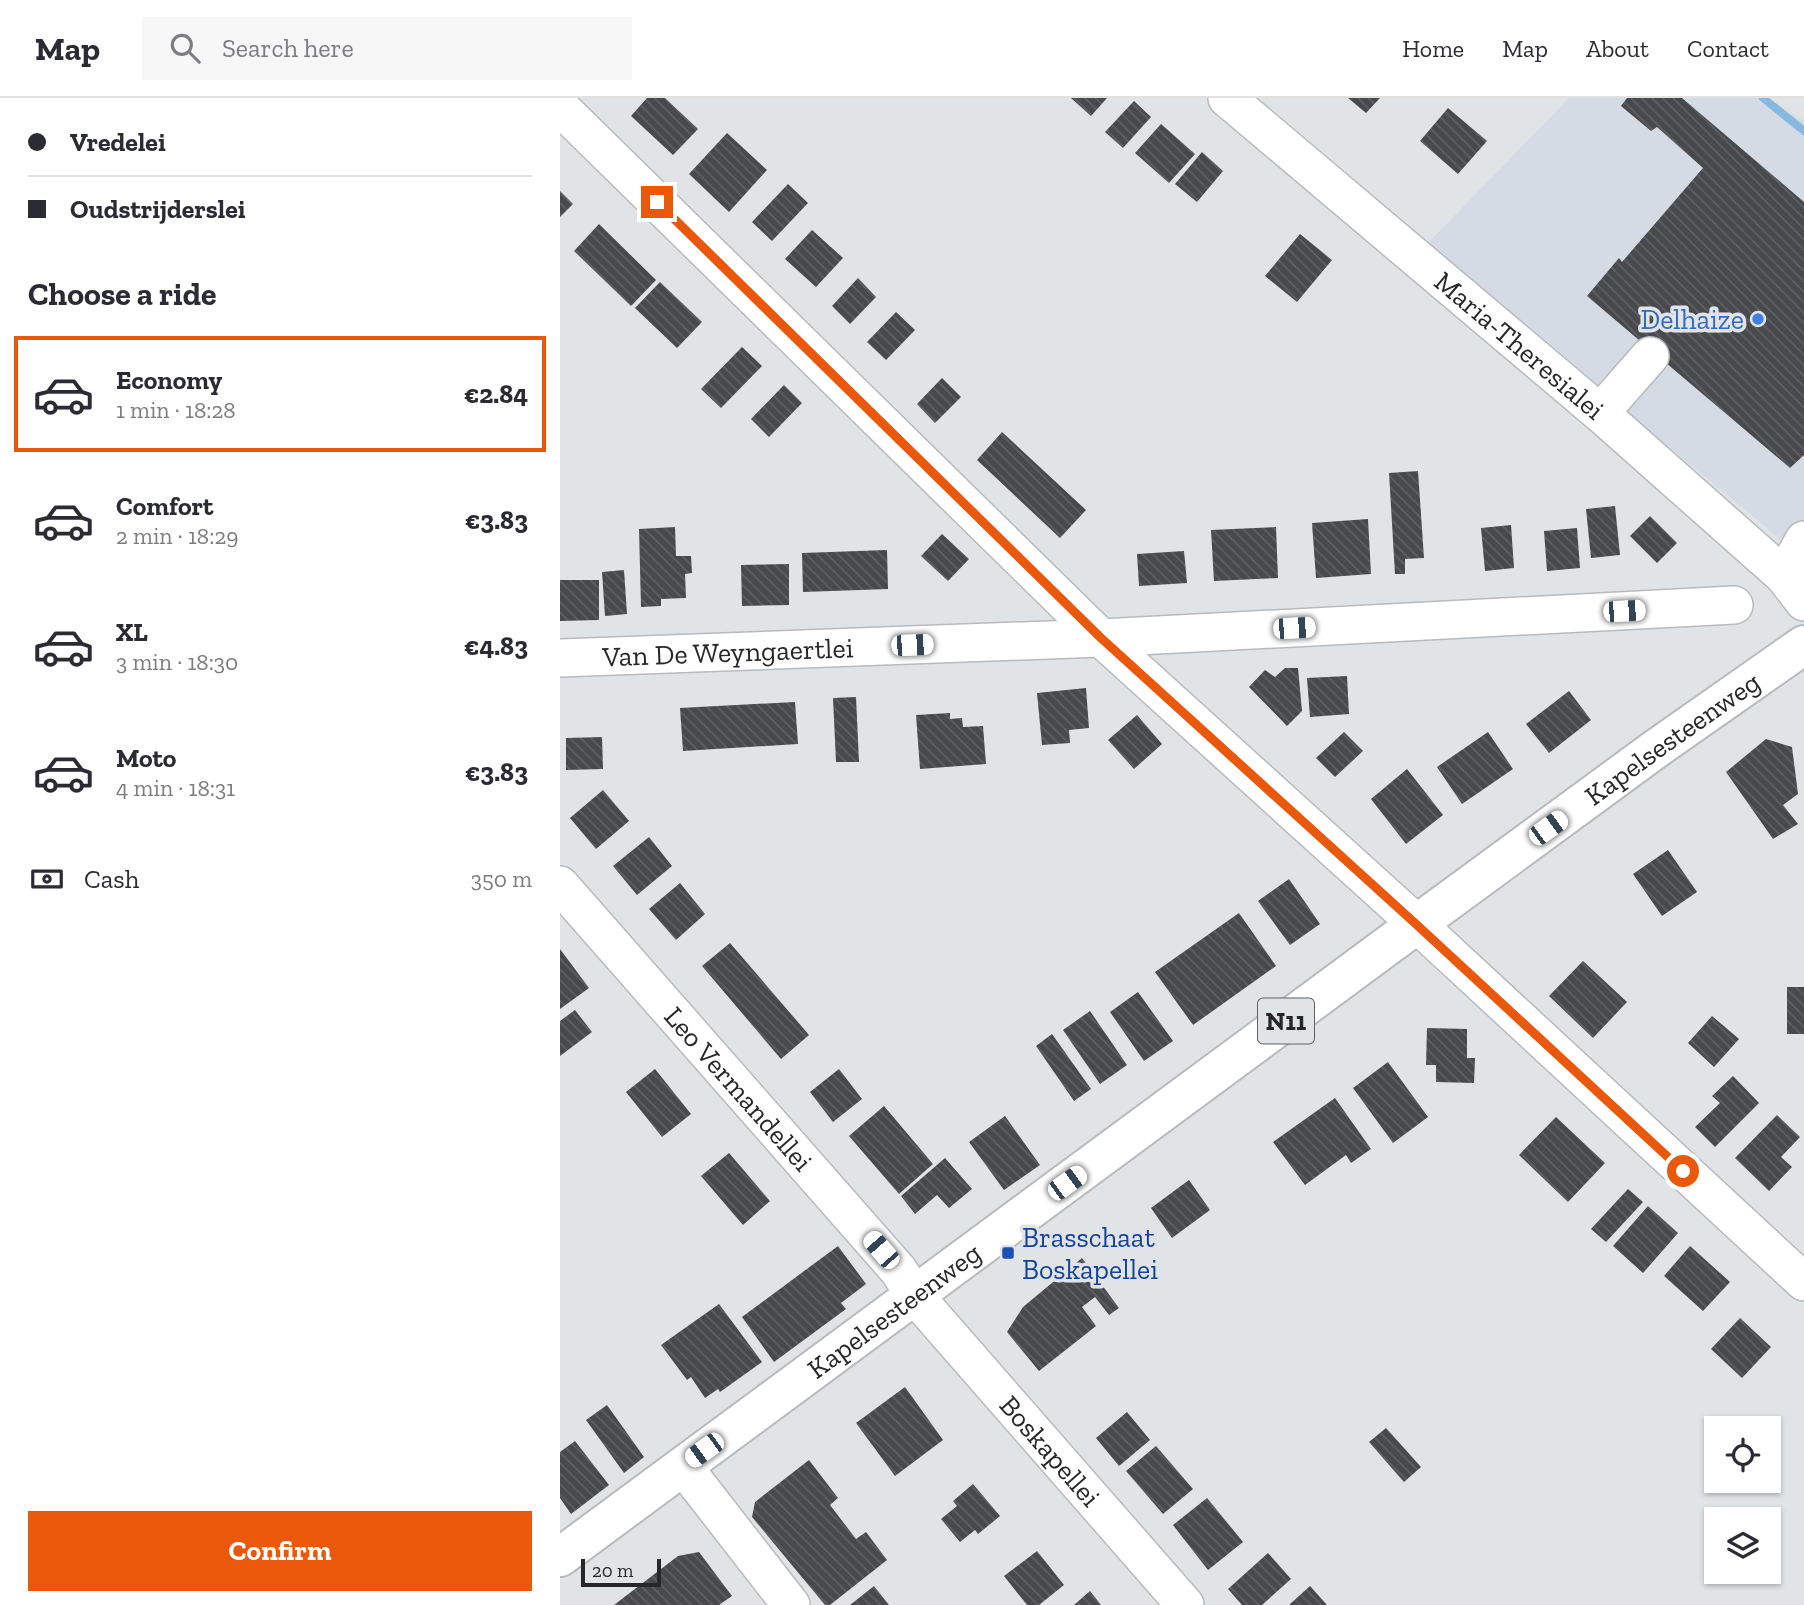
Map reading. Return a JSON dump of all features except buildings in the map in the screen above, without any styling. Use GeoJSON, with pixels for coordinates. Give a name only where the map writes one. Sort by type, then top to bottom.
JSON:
{"type":"FeatureCollection","features":[{"type":"Feature","properties":{"kind":"main road","name":"Kapelsesteenweg"},"geometry":{"type":"LineString","coordinates":[[560,1557],[1657,748],[1804,645]]}},
{"type":"Feature","properties":{"kind":"street","name":"Maria-Theresialei"},"geometry":{"type":"LineString","coordinates":[[1227,98],[1600,413],[1794,589]]}},
{"type":"Feature","properties":{"kind":"street"},"geometry":{"type":"LineString","coordinates":[[560,107],[1101,638],[1804,1282]]}},
{"type":"Feature","properties":{"kind":"street"},"geometry":{"type":"LineString","coordinates":[[1600,413],[1650,356]]}},
{"type":"Feature","properties":{"kind":"street"},"geometry":{"type":"LineString","coordinates":[[1794,589],[1804,540]]}},
{"type":"Feature","properties":{"kind":"street","name":"Van De Weyngaertlei"},"geometry":{"type":"LineString","coordinates":[[560,658],[1101,638],[1734,605]]}},
{"type":"Feature","properties":{"kind":"street","name":"Leo Vermandellei"},"geometry":{"type":"LineString","coordinates":[[560,886],[899,1271],[915,1296]]}},
{"type":"Feature","properties":{"kind":"street","name":"Boskapellei"},"geometry":{"type":"LineString","coordinates":[[915,1296],[1185,1605]]}},
{"type":"Feature","properties":{"kind":"street"},"geometry":{"type":"LineString","coordinates":[[683,1466],[792,1605]]}},
{"type":"Feature","properties":{"kind":"shaded area"},"geometry":{"type":"Polygon","coordinates":[[[1569,98],[1767,98],[1804,121],[1804,559],[1426,245],[1569,98]]]}},
{"type":"Feature","properties":{"kind":"waterway"},"geometry":{"type":"LineString","coordinates":[[1763,98],[1804,131]]}},
{"type":"Feature","properties":{"kind":"place","name":"Delhaize"},"geometry":{"type":"Point","coordinates":[1758,319]}},
{"type":"Feature","properties":{"kind":"place","name":"Brasschaat Boskapellei"},"geometry":{"type":"Point","coordinates":[1008,1253]}},
{"type":"Feature","properties":{"kind":"route"},"geometry":{"type":"LineString","coordinates":[[657,202],[1101,638],[1683,1171]]}}]}
